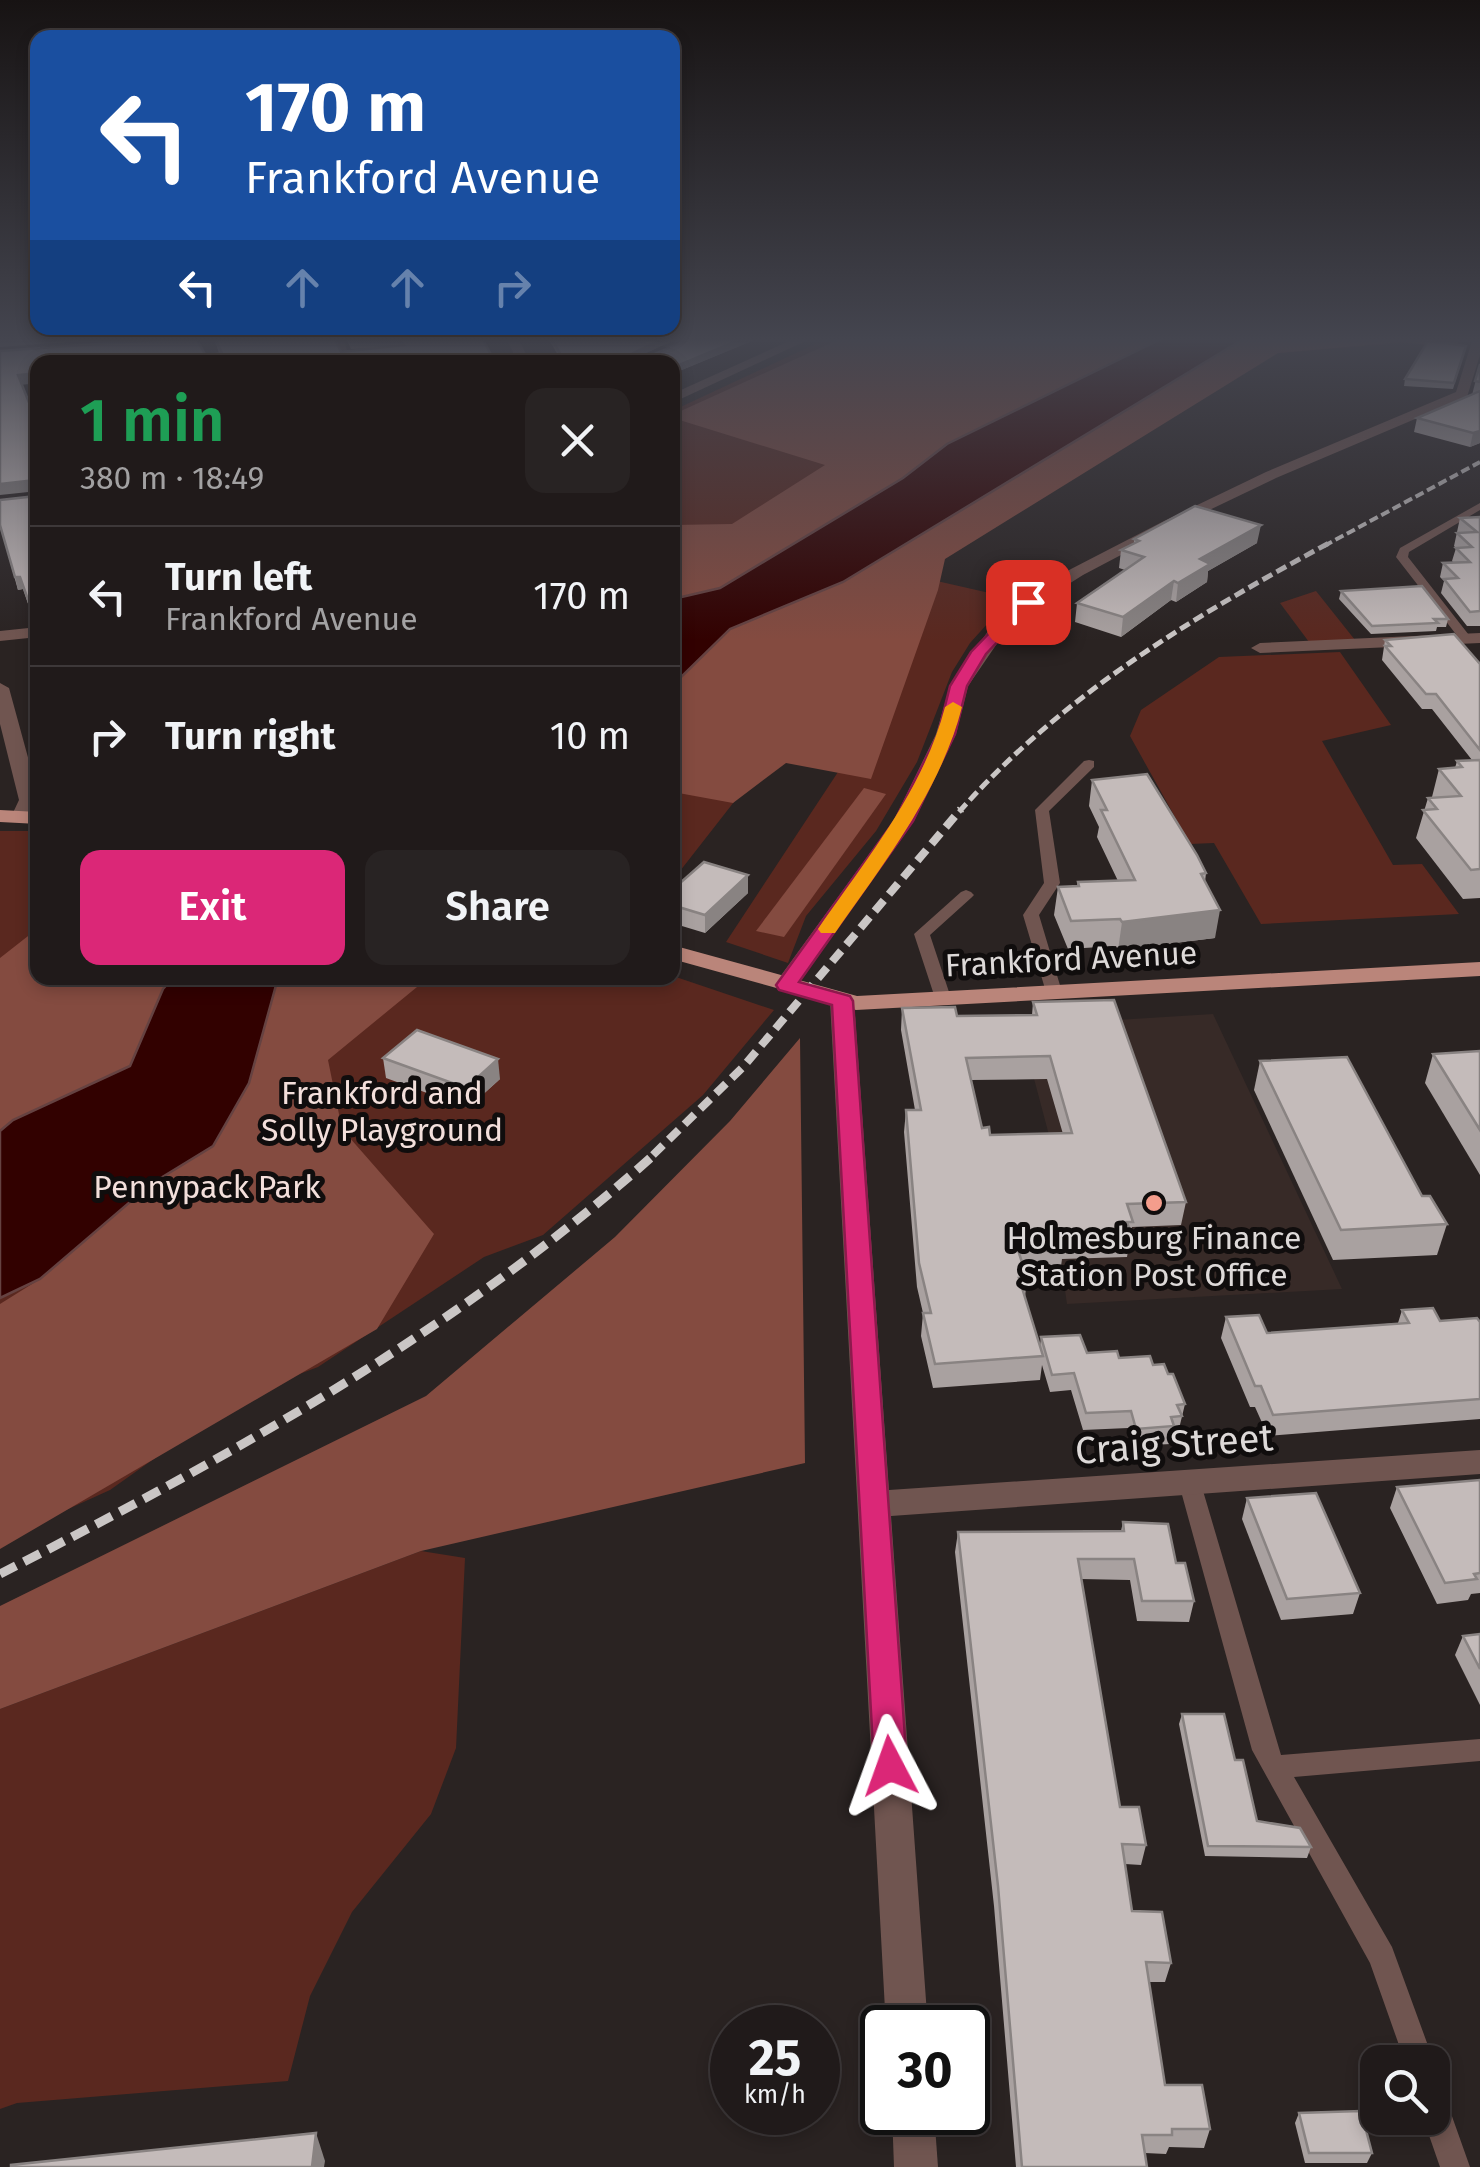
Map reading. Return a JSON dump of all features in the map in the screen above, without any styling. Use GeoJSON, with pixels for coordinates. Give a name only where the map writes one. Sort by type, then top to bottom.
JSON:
{"type":"FeatureCollection","features":[{"type":"Feature","properties":{"kind":"main road","name":"Frankford Avenue"},"geometry":{"type":"LineString","coordinates":[[680,954],[842,1001],[1480,970]]}},
{"type":"Feature","properties":{"kind":"street"},"geometry":{"type":"LineString","coordinates":[[786,985],[904,821],[946,734],[959,686],[1001,625],[1028,602],[1077,572],[1169,524],[1271,475],[1363,439]]}},
{"type":"Feature","properties":{"kind":"street"},"geometry":{"type":"LineString","coordinates":[[0,636],[30,633]]}},
{"type":"Feature","properties":{"kind":"street"},"geometry":{"type":"LineString","coordinates":[[1260,648],[1473,639],[1480,654]]}},
{"type":"Feature","properties":{"kind":"street"},"geometry":{"type":"LineString","coordinates":[[0,688],[30,779]]}},
{"type":"Feature","properties":{"kind":"street"},"geometry":{"type":"LineString","coordinates":[[20,817],[30,791]]}},
{"type":"Feature","properties":{"kind":"street"},"geometry":{"type":"LineString","coordinates":[[842,1001],[906,2005]]}},
{"type":"Feature","properties":{"kind":"street","name":"Craig Street"},"geometry":{"type":"LineString","coordinates":[[874,1504],[1480,1462]]}},
{"type":"Feature","properties":{"kind":"street"},"geometry":{"type":"LineString","coordinates":[[914,2135],[916,2167]]}},
{"type":"Feature","properties":{"kind":"lane"},"geometry":{"type":"LineString","coordinates":[[1473,639],[1405,564],[1402,554],[1480,506]]}},
{"type":"Feature","properties":{"kind":"lane"},"geometry":{"type":"LineString","coordinates":[[1054,992],[1030,915],[1052,884],[1042,810],[1089,764]]}},
{"type":"Feature","properties":{"kind":"lane"},"geometry":{"type":"LineString","coordinates":[[944,998],[922,934],[966,894]]}},
{"type":"Feature","properties":{"kind":"lane"},"geometry":{"type":"LineString","coordinates":[[1190,1484],[1264,1750],[1382,1958],[1413,2045]]}},
{"type":"Feature","properties":{"kind":"lane"},"geometry":{"type":"LineString","coordinates":[[1274,1767],[1480,1750]]}},
{"type":"Feature","properties":{"kind":"lane"},"geometry":{"type":"LineString","coordinates":[[1444,2135],[1455,2167]]}},
{"type":"Feature","properties":{"kind":"shaded area"},"geometry":{"type":"Polygon","coordinates":[[[957,439],[1078,439],[843,582],[730,629],[680,678],[680,597],[720,588],[903,478],[957,439]]]}},
{"type":"Feature","properties":{"kind":"shaded area"},"geometry":{"type":"Polygon","coordinates":[[[167,985],[276,985],[249,1083],[213,1146],[151,1184],[40,1279],[0,1298],[0,1131],[13,1120],[130,1066],[167,985]]]}},
{"type":"Feature","properties":{"kind":"shaded area"},"geometry":{"type":"Polygon","coordinates":[[[1213,1014],[1342,1289],[1067,1304],[1057,1234],[1075,1233],[1020,1026],[1213,1014]]]}},
{"type":"Feature","properties":{"kind":"green space"},"geometry":{"type":"Polygon","coordinates":[[[680,439],[1087,439],[858,563],[1020,600],[989,622],[970,643],[952,672],[917,762],[876,831],[806,916],[788,963],[726,942],[838,772],[769,757],[680,871],[680,439]]]}},
{"type":"Feature","properties":{"kind":"green space"},"geometry":{"type":"Polygon","coordinates":[[[741,439],[957,439],[903,478],[720,588],[680,597],[680,525],[732,524],[825,465],[741,439]]]}},
{"type":"Feature","properties":{"kind":"green space"},"geometry":{"type":"Polygon","coordinates":[[[1078,439],[1139,439],[945,559],[938,590],[871,779],[786,763],[733,803],[680,793],[680,678],[730,629],[843,582],[1078,439]]]}},
{"type":"Feature","properties":{"kind":"green space"},"geometry":{"type":"Polygon","coordinates":[[[1316,591],[1355,640],[1309,642],[1280,603],[1316,591]]]}},
{"type":"Feature","properties":{"kind":"green space"},"geometry":{"type":"Polygon","coordinates":[[[1340,652],[1391,725],[1322,741],[1393,865],[1422,864],[1459,914],[1261,924],[1214,843],[1190,844],[1130,736],[1141,710],[1219,657],[1340,652]]]}},
{"type":"Feature","properties":{"kind":"green space"},"geometry":{"type":"Polygon","coordinates":[[[864,788],[886,794],[784,937],[756,931],[864,788]]]}},
{"type":"Feature","properties":{"kind":"green space","name":"Pennypack Park"},"geometry":{"type":"Polygon","coordinates":[[[0,831],[30,831],[30,985],[680,985],[680,978],[774,1010],[703,1095],[543,1235],[484,1257],[318,1367],[244,1395],[110,1490],[0,1540],[0,831]]]}},
{"type":"Feature","properties":{"kind":"green space"},"geometry":{"type":"Polygon","coordinates":[[[30,934],[30,985],[167,985],[130,1066],[13,1120],[0,1131],[0,958],[30,934]]]}},
{"type":"Feature","properties":{"kind":"green space"},"geometry":{"type":"Polygon","coordinates":[[[276,985],[419,985],[328,1060],[342,1129],[434,1234],[377,1329],[0,1549],[0,1304],[40,1279],[151,1184],[208,1149],[249,1083],[276,985]]]}},
{"type":"Feature","properties":{"kind":"green space"},"geometry":{"type":"Polygon","coordinates":[[[800,1038],[805,1463],[421,1551],[0,1709],[0,1606],[426,1396],[615,1237],[730,1121],[800,1038]]]}},
{"type":"Feature","properties":{"kind":"green space"},"geometry":{"type":"Polygon","coordinates":[[[421,1551],[465,1558],[456,1748],[431,1814],[352,1912],[310,1996],[288,2081],[17,2103],[0,2109],[0,1709],[421,1551]]]}},
{"type":"Feature","properties":{"kind":"building"},"geometry":{"type":"Polygon","coordinates":[[[0,439],[30,439],[30,481],[0,484],[0,439]]]}},
{"type":"Feature","properties":{"kind":"building"},"geometry":{"type":"Polygon","coordinates":[[[30,497],[30,605],[20,577],[15,577],[0,525],[0,500],[30,497]]]}},
{"type":"Feature","properties":{"kind":"building"},"geometry":{"type":"Polygon","coordinates":[[[1195,506],[1261,525],[1200,559],[1210,564],[1178,583],[1174,581],[1123,617],[1077,603],[1144,557],[1121,550],[1139,541],[1134,539],[1195,506]]]}},
{"type":"Feature","properties":{"kind":"building"},"geometry":{"type":"Polygon","coordinates":[[[1480,517],[1480,611],[1470,612],[1444,579],[1458,578],[1443,563],[1470,562],[1456,548],[1472,547],[1457,533],[1477,532],[1460,518],[1480,517]]]}},
{"type":"Feature","properties":{"kind":"building"},"geometry":{"type":"Polygon","coordinates":[[[1422,586],[1448,619],[1434,619],[1438,623],[1372,626],[1341,591],[1422,586]]]}},
{"type":"Feature","properties":{"kind":"building"},"geometry":{"type":"Polygon","coordinates":[[[1454,634],[1480,664],[1480,750],[1436,694],[1426,694],[1385,646],[1391,646],[1385,640],[1454,634]]]}},
{"type":"Feature","properties":{"kind":"building"},"geometry":{"type":"Polygon","coordinates":[[[1480,760],[1480,869],[1471,870],[1423,810],[1437,809],[1428,798],[1461,796],[1439,769],[1462,767],[1457,761],[1480,760]]]}},
{"type":"Feature","properties":{"kind":"building"},"geometry":{"type":"Polygon","coordinates":[[[1147,774],[1197,855],[1206,873],[1201,874],[1220,910],[1122,922],[1071,921],[1058,887],[1079,886],[1078,882],[1135,880],[1101,810],[1107,810],[1092,780],[1147,774]]]}},
{"type":"Feature","properties":{"kind":"building"},"geometry":{"type":"Polygon","coordinates":[[[704,862],[748,875],[705,915],[680,907],[680,883],[704,862]]]}},
{"type":"Feature","properties":{"kind":"building"},"geometry":{"type":"Polygon","coordinates":[[[1114,1000],[1186,1202],[1127,1204],[1133,1222],[1127,1222],[1131,1234],[1061,1236],[1064,1251],[1018,1250],[1027,1278],[1019,1278],[1043,1356],[935,1364],[923,1313],[931,1313],[919,1263],[906,1110],[921,1110],[902,1008],[955,1007],[957,1016],[1037,1015],[1033,1002],[1114,1000]],[[1050,1056],[966,1058],[982,1128],[989,1127],[990,1135],[1072,1133],[1050,1056]]]}},
{"type":"Feature","properties":{"kind":"building"},"geometry":{"type":"Polygon","coordinates":[[[417,1030],[498,1059],[466,1088],[383,1058],[417,1030]]]}},
{"type":"Feature","properties":{"kind":"building"},"geometry":{"type":"Polygon","coordinates":[[[1480,1051],[1480,1130],[1433,1054],[1480,1051]]]}},
{"type":"Feature","properties":{"kind":"building"},"geometry":{"type":"Polygon","coordinates":[[[1347,1057],[1422,1196],[1430,1196],[1447,1224],[1341,1230],[1260,1061],[1347,1057]]]}},
{"type":"Feature","properties":{"kind":"building"},"geometry":{"type":"Polygon","coordinates":[[[1433,1308],[1440,1321],[1477,1318],[1480,1322],[1480,1399],[1273,1415],[1261,1386],[1255,1386],[1226,1317],[1259,1315],[1267,1333],[1409,1323],[1402,1310],[1433,1308]]]}},
{"type":"Feature","properties":{"kind":"building"},"geometry":{"type":"Polygon","coordinates":[[[1080,1335],[1087,1353],[1117,1351],[1119,1358],[1150,1356],[1153,1365],[1164,1364],[1168,1374],[1173,1374],[1185,1404],[1177,1405],[1182,1416],[1171,1417],[1174,1426],[1136,1429],[1131,1411],[1086,1413],[1074,1373],[1052,1375],[1041,1337],[1080,1335]]]}},
{"type":"Feature","properties":{"kind":"building"},"geometry":{"type":"Polygon","coordinates":[[[1480,1480],[1480,1573],[1474,1574],[1477,1579],[1445,1583],[1397,1487],[1480,1480]]]}},
{"type":"Feature","properties":{"kind":"building"},"geometry":{"type":"Polygon","coordinates":[[[1316,1493],[1360,1593],[1287,1599],[1247,1498],[1316,1493]]]}},
{"type":"Feature","properties":{"kind":"building"},"geometry":{"type":"Polygon","coordinates":[[[1123,1522],[1168,1524],[1176,1563],[1185,1563],[1194,1601],[1142,1601],[1134,1559],[1078,1559],[1120,1807],[1139,1807],[1146,1845],[1122,1844],[1132,1911],[1162,1912],[1171,1963],[1146,1962],[1165,2085],[1202,2085],[1210,2129],[1172,2129],[1172,2135],[1142,2135],[1147,2167],[1022,2167],[998,1886],[958,1532],[1124,1531],[1123,1522]]]}},
{"type":"Feature","properties":{"kind":"building"},"geometry":{"type":"Polygon","coordinates":[[[1480,1634],[1480,1669],[1463,1636],[1480,1634]]]}},
{"type":"Feature","properties":{"kind":"building"},"geometry":{"type":"Polygon","coordinates":[[[1182,1714],[1224,1714],[1235,1760],[1243,1760],[1257,1821],[1300,1828],[1311,1847],[1208,1846],[1182,1714]]]}},
{"type":"Feature","properties":{"kind":"building"},"geometry":{"type":"Polygon","coordinates":[[[1360,2111],[1360,2135],[1367,2135],[1372,2153],[1309,2153],[1299,2113],[1360,2111]]]}},
{"type":"Feature","properties":{"kind":"building"},"geometry":{"type":"Polygon","coordinates":[[[316,2133],[312,2167],[11,2167],[11,2165],[316,2133]]]}},
{"type":"Feature","properties":{"kind":"railway"},"geometry":{"type":"LineString","coordinates":[[1324,546],[1480,462]]}},
{"type":"Feature","properties":{"kind":"railway"},"geometry":{"type":"LineString","coordinates":[[959,812],[999,770],[1085,695],[1179,630],[1329,543]]}},
{"type":"Feature","properties":{"kind":"railway"},"geometry":{"type":"LineString","coordinates":[[653,1155],[743,1067],[961,809]]}},
{"type":"Feature","properties":{"kind":"railway"},"geometry":{"type":"LineString","coordinates":[[0,1574],[173,1483],[342,1385],[504,1276],[656,1153]]}},
{"type":"Feature","properties":{"kind":"slow traffic"},"geometry":{"type":"LineString","coordinates":[[828,929],[904,821],[946,734],[953,707]]}},
{"type":"Feature","properties":{"kind":"place","name":"Holmesburg Finance Station Post Office"},"geometry":{"type":"Point","coordinates":[1154,1203]}},
{"type":"Feature","properties":{"kind":"route"},"geometry":{"type":"LineString","coordinates":[[890,1766],[842,1001],[786,985],[904,821],[946,734],[959,686],[980,652],[1001,625],[1028,602]]}},
{"type":"Feature","properties":{"kind":"park label","name":"Frankford and Solly Playground"},"geometry":{"type":"Point","coordinates":[382,1112]}}]}
